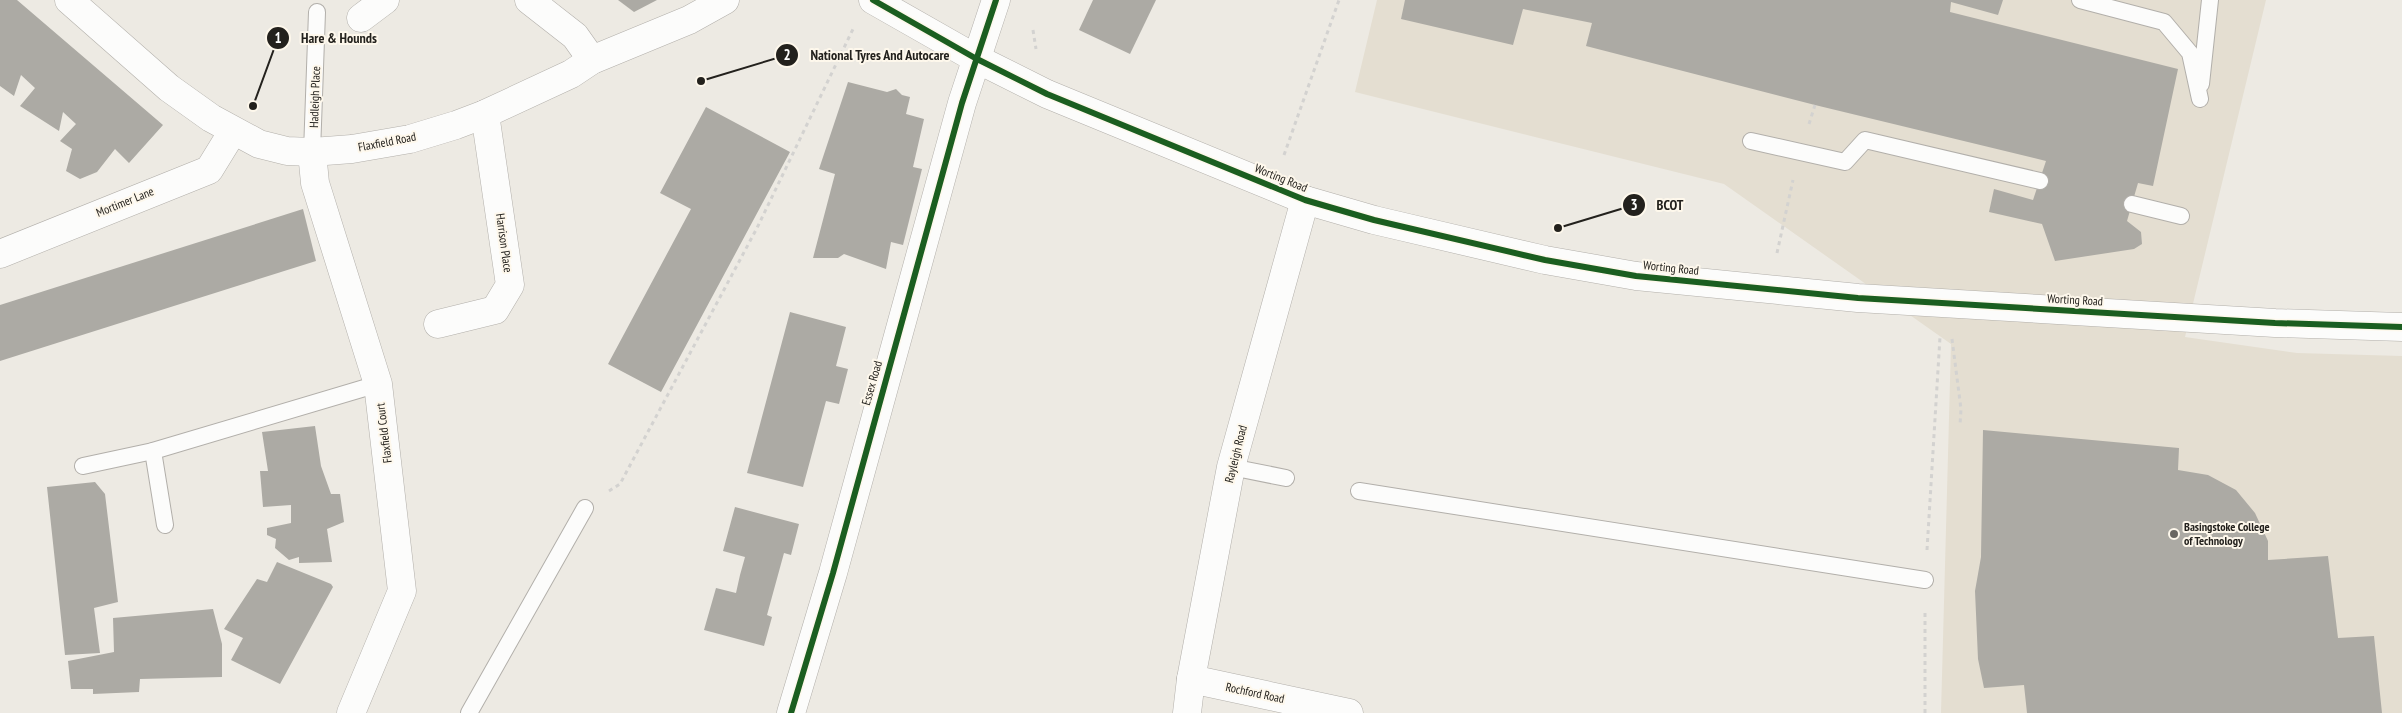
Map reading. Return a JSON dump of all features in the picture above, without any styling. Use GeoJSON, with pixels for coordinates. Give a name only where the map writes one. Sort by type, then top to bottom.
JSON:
{"type":"FeatureCollection","features":[{"type":"Feature","properties":{"kind":"street","name":"Flaxfield Road"},"geometry":{"type":"LineString","coordinates":[[69,0],[168,88],[233,131],[259,144],[278,149],[312,152],[352,149],[410,138],[485,114],[571,74],[592,60],[689,20],[726,0]]}},
{"type":"Feature","properties":{"kind":"street"},"geometry":{"type":"LineString","coordinates":[[361,18],[385,0]]}},
{"type":"Feature","properties":{"kind":"street"},"geometry":{"type":"LineString","coordinates":[[529,0],[575,36],[592,60]]}},
{"type":"Feature","properties":{"kind":"street","name":"Worting Road"},"geometry":{"type":"LineString","coordinates":[[873,0],[976,58],[1081,110],[1305,200],[1374,220],[1545,260],[1636,276],[1858,298],[2275,323],[2402,327]]}},
{"type":"Feature","properties":{"kind":"street","name":"Essex Road"},"geometry":{"type":"LineString","coordinates":[[791,713],[833,573],[873,422],[976,58],[996,0]]}},
{"type":"Feature","properties":{"kind":"street","name":"Harrison Place"},"geometry":{"type":"LineString","coordinates":[[438,324],[495,310],[510,286],[485,114]]}},
{"type":"Feature","properties":{"kind":"street","name":"Mortimer Lane"},"geometry":{"type":"LineString","coordinates":[[0,254],[209,170],[233,131]]}},
{"type":"Feature","properties":{"kind":"street","name":"Flaxfield Court"},"geometry":{"type":"LineString","coordinates":[[312,152],[315,183],[378,384],[402,591],[351,713]]}},
{"type":"Feature","properties":{"kind":"street","name":"Rayleigh Road"},"geometry":{"type":"LineString","coordinates":[[1187,713],[1190,679],[1231,468],[1305,200]]}},
{"type":"Feature","properties":{"kind":"street","name":"Rochford Road"},"geometry":{"type":"LineString","coordinates":[[1190,679],[1349,713]]}},
{"type":"Feature","properties":{"kind":"lane"},"geometry":{"type":"LineString","coordinates":[[2080,0],[2164,22],[2190,53],[2200,99],[2210,0]]}},
{"type":"Feature","properties":{"kind":"lane","name":"Hadleigh Place"},"geometry":{"type":"LineString","coordinates":[[312,152],[317,12]]}},
{"type":"Feature","properties":{"kind":"lane"},"geometry":{"type":"LineString","coordinates":[[1752,141],[1845,162],[1865,140],[2040,181]]}},
{"type":"Feature","properties":{"kind":"lane"},"geometry":{"type":"LineString","coordinates":[[2132,204],[2181,216]]}},
{"type":"Feature","properties":{"kind":"lane"},"geometry":{"type":"LineString","coordinates":[[83,466],[153,451],[378,384]]}},
{"type":"Feature","properties":{"kind":"lane"},"geometry":{"type":"LineString","coordinates":[[153,451],[165,525]]}},
{"type":"Feature","properties":{"kind":"lane"},"geometry":{"type":"LineString","coordinates":[[1231,468],[1286,478]]}},
{"type":"Feature","properties":{"kind":"lane"},"geometry":{"type":"LineString","coordinates":[[1359,491],[1925,580]]}},
{"type":"Feature","properties":{"kind":"lane"},"geometry":{"type":"LineString","coordinates":[[469,713],[585,508]]}},
{"type":"Feature","properties":{"kind":"path"},"geometry":{"type":"LineString","coordinates":[[1281,164],[1338,0]]}},
{"type":"Feature","properties":{"kind":"path"},"geometry":{"type":"LineString","coordinates":[[585,508],[620,484],[757,228],[855,25]]}},
{"type":"Feature","properties":{"kind":"path"},"geometry":{"type":"LineString","coordinates":[[1777,253],[1793,180]]}},
{"type":"Feature","properties":{"kind":"path"},"geometry":{"type":"LineString","coordinates":[[1931,460],[1941,328]]}},
{"type":"Feature","properties":{"kind":"path"},"geometry":{"type":"LineString","coordinates":[[1952,336],[1951,344],[1961,409],[1960,425]]}},
{"type":"Feature","properties":{"kind":"shaded area","name":"Basingstoke College of Technology"},"geometry":{"type":"Polygon","coordinates":[[[1377,0],[2266,0],[2185,337],[2297,353],[2402,356],[2402,713],[1941,713],[1951,344],[1724,184],[1355,92],[1377,0]]]}},
{"type":"Feature","properties":{"kind":"building"},"geometry":{"type":"Polygon","coordinates":[[[0,0],[17,0],[163,125],[129,163],[115,149],[97,172],[80,179],[66,171],[72,149],[60,141],[76,124],[63,112],[59,131],[20,106],[35,88],[21,75],[14,96],[0,86],[0,0]]]}},
{"type":"Feature","properties":{"kind":"building"},"geometry":{"type":"Polygon","coordinates":[[[618,0],[657,0],[634,12],[618,0]]]}},
{"type":"Feature","properties":{"kind":"building"},"geometry":{"type":"Polygon","coordinates":[[[1093,0],[1156,0],[1130,54],[1079,30],[1093,0]]]}},
{"type":"Feature","properties":{"kind":"building"},"geometry":{"type":"Polygon","coordinates":[[[1405,0],[2003,0],[1998,15],[1951,2],[1950,12],[2178,69],[2153,186],[2138,183],[2127,221],[2141,232],[2142,244],[2134,249],[2055,261],[2042,224],[1989,212],[1994,189],[2033,200],[2046,161],[1815,105],[1586,46],[1592,23],[1523,9],[1513,45],[1401,19],[1405,0]]]}},
{"type":"Feature","properties":{"kind":"building"},"geometry":{"type":"Polygon","coordinates":[[[848,82],[887,92],[896,89],[902,95],[910,97],[906,114],[924,119],[913,167],[922,169],[903,245],[891,242],[886,269],[844,254],[838,258],[813,258],[835,174],[819,169],[848,82]]]}},
{"type":"Feature","properties":{"kind":"building"},"geometry":{"type":"Polygon","coordinates":[[[706,107],[790,152],[661,392],[608,364],[691,209],[660,193],[706,107]]]}},
{"type":"Feature","properties":{"kind":"building"},"geometry":{"type":"Polygon","coordinates":[[[303,209],[316,261],[0,361],[0,305],[303,209]]]}},
{"type":"Feature","properties":{"kind":"building"},"geometry":{"type":"Polygon","coordinates":[[[790,312],[846,327],[836,366],[848,369],[839,404],[826,401],[803,487],[747,473],[790,312]]]}},
{"type":"Feature","properties":{"kind":"building"},"geometry":{"type":"Polygon","coordinates":[[[315,426],[321,466],[331,494],[340,494],[344,522],[327,529],[332,562],[299,563],[299,557],[289,560],[275,548],[276,539],[267,535],[267,528],[291,523],[291,505],[263,507],[260,471],[268,471],[262,432],[315,426]]]}},
{"type":"Feature","properties":{"kind":"building"},"geometry":{"type":"Polygon","coordinates":[[[1983,430],[2179,448],[2178,470],[2208,475],[2236,490],[2255,513],[2268,541],[2268,560],[2328,556],[2338,638],[2374,636],[2382,713],[2027,713],[2024,685],[1984,688],[1978,659],[1975,591],[1981,557],[1983,430]]]}},
{"type":"Feature","properties":{"kind":"building"},"geometry":{"type":"Polygon","coordinates":[[[95,482],[105,494],[118,602],[94,608],[100,653],[65,655],[47,487],[95,482]]]}},
{"type":"Feature","properties":{"kind":"building"},"geometry":{"type":"Polygon","coordinates":[[[735,507],[799,524],[791,555],[784,553],[767,615],[772,617],[764,646],[704,630],[716,588],[736,593],[745,557],[723,551],[735,507]]]}},
{"type":"Feature","properties":{"kind":"building"},"geometry":{"type":"Polygon","coordinates":[[[277,562],[331,584],[333,587],[280,684],[231,660],[243,638],[224,629],[257,579],[267,582],[277,562]]]}},
{"type":"Feature","properties":{"kind":"building"},"geometry":{"type":"Polygon","coordinates":[[[213,609],[222,644],[222,677],[140,679],[139,692],[93,694],[93,689],[71,689],[68,661],[114,652],[113,618],[213,609]]]}},
{"type":"Feature","properties":{"kind":"cycle path"},"geometry":{"type":"LineString","coordinates":[[873,0],[975,58],[1047,94],[1305,200],[1374,220],[1545,260],[1636,276],[1858,298],[2275,323],[2402,327]]}},
{"type":"Feature","properties":{"kind":"cycle path"},"geometry":{"type":"LineString","coordinates":[[791,713],[833,573],[962,103],[996,0]]}},
{"type":"Feature","properties":{"kind":"place","name":"National Tyres And Autocare"},"geometry":{"type":"Point","coordinates":[701,81]}},
{"type":"Feature","properties":{"kind":"place","name":"Hare & Hounds"},"geometry":{"type":"Point","coordinates":[253,106]}},
{"type":"Feature","properties":{"kind":"place","name":"BCOT"},"geometry":{"type":"Point","coordinates":[1558,228]}},
{"type":"Feature","properties":{"kind":"place","name":"Basingstoke College of Technology"},"geometry":{"type":"Point","coordinates":[2174,534]}}]}
